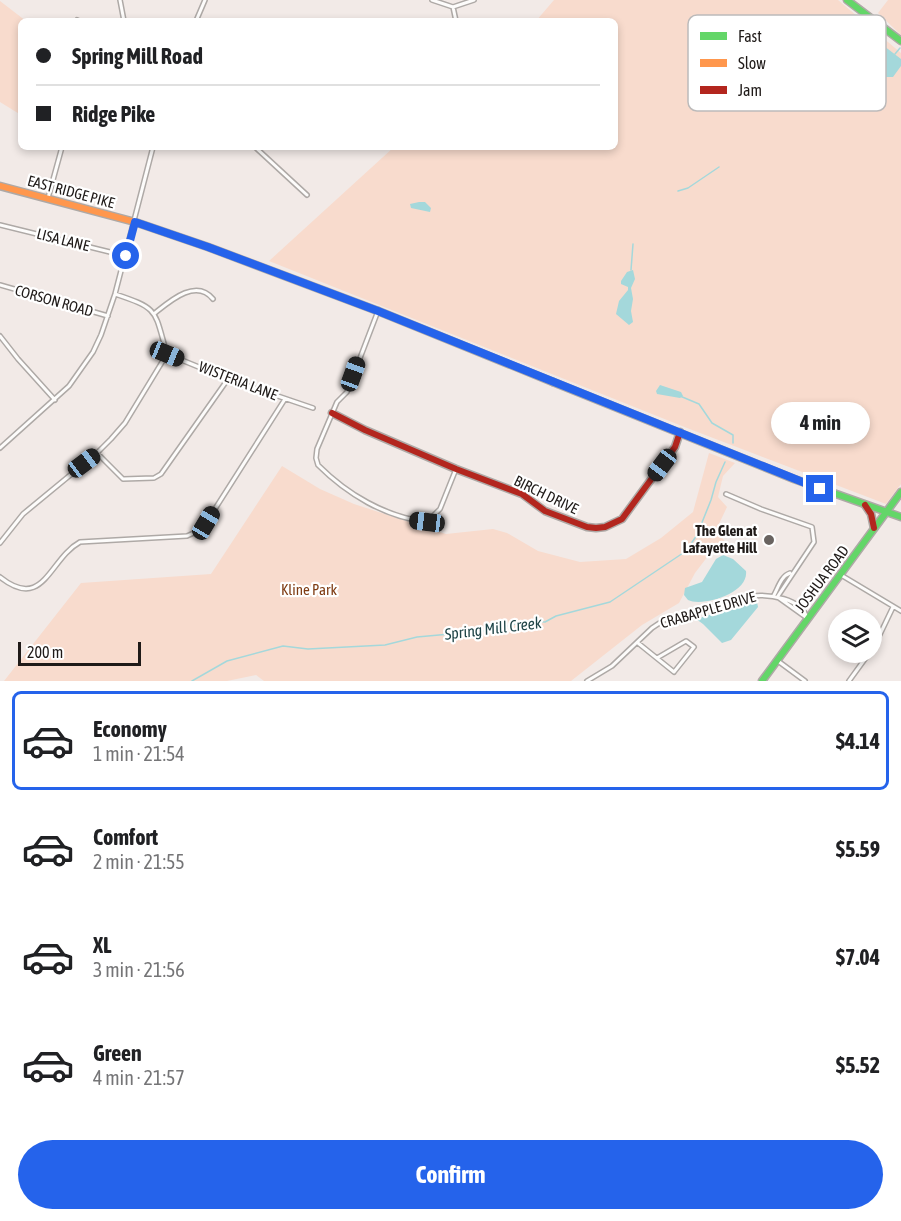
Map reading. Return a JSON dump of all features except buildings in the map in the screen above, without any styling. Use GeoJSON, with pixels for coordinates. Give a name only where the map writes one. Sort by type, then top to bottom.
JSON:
{"type":"FeatureCollection","features":[{"type":"Feature","properties":{"kind":"main road"},"geometry":{"type":"LineString","coordinates":[[847,0],[867,15]]}},
{"type":"Feature","properties":{"kind":"main road"},"geometry":{"type":"LineString","coordinates":[[886,30],[901,41]]}},
{"type":"Feature","properties":{"kind":"main road","name":"EAST RIDGE PIKE"},"geometry":{"type":"LineString","coordinates":[[0,186],[135,222],[208,247],[378,311],[794,479],[901,517]]}},
{"type":"Feature","properties":{"kind":"main road","name":"BIRCH DRIVE"},"geometry":{"type":"LineString","coordinates":[[332,413],[456,469],[522,494],[545,511],[587,527],[596,528],[605,527],[622,519],[675,447],[680,432]]}},
{"type":"Feature","properties":{"kind":"main road","name":"JOSHUA ROAD"},"geometry":{"type":"LineString","coordinates":[[762,681],[901,492]]}},
{"type":"Feature","properties":{"kind":"main road"},"geometry":{"type":"LineString","coordinates":[[864,503],[872,514],[874,528]]}},
{"type":"Feature","properties":{"kind":"street"},"geometry":{"type":"LineString","coordinates":[[120,0],[123,18]]}},
{"type":"Feature","properties":{"kind":"street"},"geometry":{"type":"LineString","coordinates":[[197,18],[205,0]]}},
{"type":"Feature","properties":{"kind":"street"},"geometry":{"type":"LineString","coordinates":[[432,0],[453,7],[474,0]]}},
{"type":"Feature","properties":{"kind":"street"},"geometry":{"type":"LineString","coordinates":[[453,7],[455,18]]}},
{"type":"Feature","properties":{"kind":"street"},"geometry":{"type":"LineString","coordinates":[[48,198],[61,150]]}},
{"type":"Feature","properties":{"kind":"street"},"geometry":{"type":"LineString","coordinates":[[0,447],[55,400],[81,371],[101,335],[126,256],[152,150]]}},
{"type":"Feature","properties":{"kind":"street"},"geometry":{"type":"LineString","coordinates":[[258,150],[307,195]]}},
{"type":"Feature","properties":{"kind":"street","name":"LISA LANE"},"geometry":{"type":"LineString","coordinates":[[0,225],[126,256]]}},
{"type":"Feature","properties":{"kind":"street","name":"CORSON ROAD"},"geometry":{"type":"LineString","coordinates":[[0,285],[108,316]]}},
{"type":"Feature","properties":{"kind":"street"},"geometry":{"type":"LineString","coordinates":[[155,313],[182,293],[199,291],[209,294],[213,299]]}},
{"type":"Feature","properties":{"kind":"street"},"geometry":{"type":"LineString","coordinates":[[0,543],[23,514],[97,453],[125,423],[167,354],[155,313],[148,306],[115,294]]}},
{"type":"Feature","properties":{"kind":"street"},"geometry":{"type":"LineString","coordinates":[[378,311],[347,392],[337,402],[317,449],[318,465],[353,495],[371,505],[413,521],[427,522],[440,509],[456,469]]}},
{"type":"Feature","properties":{"kind":"street"},"geometry":{"type":"LineString","coordinates":[[0,336],[55,400]]}},
{"type":"Feature","properties":{"kind":"street","name":"WISTERIA LANE"},"geometry":{"type":"LineString","coordinates":[[167,354],[228,379],[313,408]]}},
{"type":"Feature","properties":{"kind":"street"},"geometry":{"type":"LineString","coordinates":[[97,453],[123,479],[154,478],[161,474],[228,379]]}},
{"type":"Feature","properties":{"kind":"street"},"geometry":{"type":"LineString","coordinates":[[0,577],[15,587],[28,589],[39,586],[66,552],[80,542],[187,536],[198,531],[206,523],[285,399]]}},
{"type":"Feature","properties":{"kind":"street"},"geometry":{"type":"LineString","coordinates":[[726,494],[812,527],[814,542],[776,596]]}},
{"type":"Feature","properties":{"kind":"street"},"geometry":{"type":"LineString","coordinates":[[776,596],[781,581],[786,574],[792,573]]}},
{"type":"Feature","properties":{"kind":"street"},"geometry":{"type":"LineString","coordinates":[[841,575],[901,611]]}},
{"type":"Feature","properties":{"kind":"street"},"geometry":{"type":"LineString","coordinates":[[781,581],[786,583]]}},
{"type":"Feature","properties":{"kind":"street","name":"CRABAPPLE DRIVE"},"geometry":{"type":"LineString","coordinates":[[587,681],[612,666],[652,628],[664,620],[751,596],[785,598],[806,613],[807,618]]}},
{"type":"Feature","properties":{"kind":"street"},"geometry":{"type":"LineString","coordinates":[[882,630],[893,607]]}},
{"type":"Feature","properties":{"kind":"street"},"geometry":{"type":"LineString","coordinates":[[638,643],[674,672],[694,647],[686,641],[657,658]]}},
{"type":"Feature","properties":{"kind":"street"},"geometry":{"type":"LineString","coordinates":[[778,661],[805,681]]}},
{"type":"Feature","properties":{"kind":"street"},"geometry":{"type":"LineString","coordinates":[[849,681],[863,663]]}},
{"type":"Feature","properties":{"kind":"green space"},"geometry":{"type":"Polygon","coordinates":[[[554,0],[838,0],[856,15],[688,15],[688,111],[886,111],[886,40],[901,53],[901,484],[886,504],[687,428],[269,261],[391,150],[618,150],[618,18],[539,18],[554,0]]]}},
{"type":"Feature","properties":{"kind":"green space"},"geometry":{"type":"Polygon","coordinates":[[[888,0],[901,0],[901,35],[886,21],[886,15],[878,13],[888,0]]]}},
{"type":"Feature","properties":{"kind":"green space"},"geometry":{"type":"Polygon","coordinates":[[[0,1],[22,18],[18,18],[18,113],[0,102],[0,1]]]}},
{"type":"Feature","properties":{"kind":"green space","name":"Kline Park"},"geometry":{"type":"Polygon","coordinates":[[[709,453],[735,463],[723,476],[718,497],[727,507],[718,526],[724,541],[695,573],[679,603],[642,625],[571,681],[264,681],[256,675],[227,681],[4,681],[81,583],[211,574],[282,466],[320,489],[354,504],[446,534],[493,529],[507,533],[538,551],[580,562],[626,559],[661,538],[693,512],[709,453]]]}},
{"type":"Feature","properties":{"kind":"water"},"geometry":{"type":"Polygon","coordinates":[[[886,48],[901,59],[901,66],[893,77],[886,77],[886,48]]]}},
{"type":"Feature","properties":{"kind":"water"},"geometry":{"type":"Polygon","coordinates":[[[425,202],[431,208],[430,212],[411,208],[410,204],[425,202]]]}},
{"type":"Feature","properties":{"kind":"water"},"geometry":{"type":"Polygon","coordinates":[[[633,270],[635,279],[631,288],[633,299],[631,311],[633,322],[629,325],[616,314],[619,301],[628,290],[628,287],[621,284],[621,281],[627,272],[633,270]]]}},
{"type":"Feature","properties":{"kind":"water"},"geometry":{"type":"Polygon","coordinates":[[[660,385],[681,392],[683,396],[680,398],[657,394],[656,391],[660,385]]]}},
{"type":"Feature","properties":{"kind":"water"},"geometry":{"type":"Polygon","coordinates":[[[723,555],[733,559],[746,571],[745,579],[740,586],[733,592],[713,600],[695,602],[688,600],[684,595],[685,588],[702,582],[716,559],[723,555]]]}},
{"type":"Feature","properties":{"kind":"water"},"geometry":{"type":"Polygon","coordinates":[[[757,602],[758,607],[731,640],[722,643],[696,619],[757,602]]]}},
{"type":"Feature","properties":{"kind":"waterway","name":"Spring Mill Creek"},"geometry":{"type":"LineString","coordinates":[[895,54],[900,48]]}},
{"type":"Feature","properties":{"kind":"waterway","name":"Spring Mill Creek"},"geometry":{"type":"LineString","coordinates":[[678,191],[688,188],[719,167]]}},
{"type":"Feature","properties":{"kind":"waterway","name":"Spring Mill Creek"},"geometry":{"type":"LineString","coordinates":[[631,270],[633,244]]}},
{"type":"Feature","properties":{"kind":"waterway","name":"Spring Mill Creek"},"geometry":{"type":"LineString","coordinates":[[680,396],[699,404],[712,423],[733,435],[733,443]]}},
{"type":"Feature","properties":{"kind":"waterway","name":"Spring Mill Creek"},"geometry":{"type":"LineString","coordinates":[[192,681],[227,661],[283,646],[308,649],[385,645],[417,637],[494,630],[525,621],[545,622],[556,616],[610,602],[686,551],[697,535],[725,462]]}},
{"type":"Feature","properties":{"kind":"traffic: fast"},"geometry":{"type":"LineString","coordinates":[[847,0],[867,15]]}},
{"type":"Feature","properties":{"kind":"traffic: fast"},"geometry":{"type":"LineString","coordinates":[[886,30],[901,41]]}},
{"type":"Feature","properties":{"kind":"traffic: fast"},"geometry":{"type":"LineString","coordinates":[[553,382],[794,479],[901,517]]}},
{"type":"Feature","properties":{"kind":"traffic: fast"},"geometry":{"type":"LineString","coordinates":[[762,681],[901,492]]}},
{"type":"Feature","properties":{"kind":"traffic: slow"},"geometry":{"type":"LineString","coordinates":[[0,186],[135,222],[378,311]]}},
{"type":"Feature","properties":{"kind":"traffic: jam"},"geometry":{"type":"LineString","coordinates":[[378,311],[553,382]]}},
{"type":"Feature","properties":{"kind":"traffic: jam"},"geometry":{"type":"LineString","coordinates":[[332,413],[365,430],[456,469],[522,494],[545,511],[587,527],[596,528],[605,527],[622,519],[675,447],[680,432]]}},
{"type":"Feature","properties":{"kind":"traffic: jam"},"geometry":{"type":"LineString","coordinates":[[865,505],[871,514],[874,528]]}},
{"type":"Feature","properties":{"kind":"place","name":"The Glen at Lafayette Hill"},"geometry":{"type":"Point","coordinates":[769,540]}},
{"type":"Feature","properties":{"kind":"route"},"geometry":{"type":"LineString","coordinates":[[126,256],[135,222],[378,311],[820,489]]}}]}
